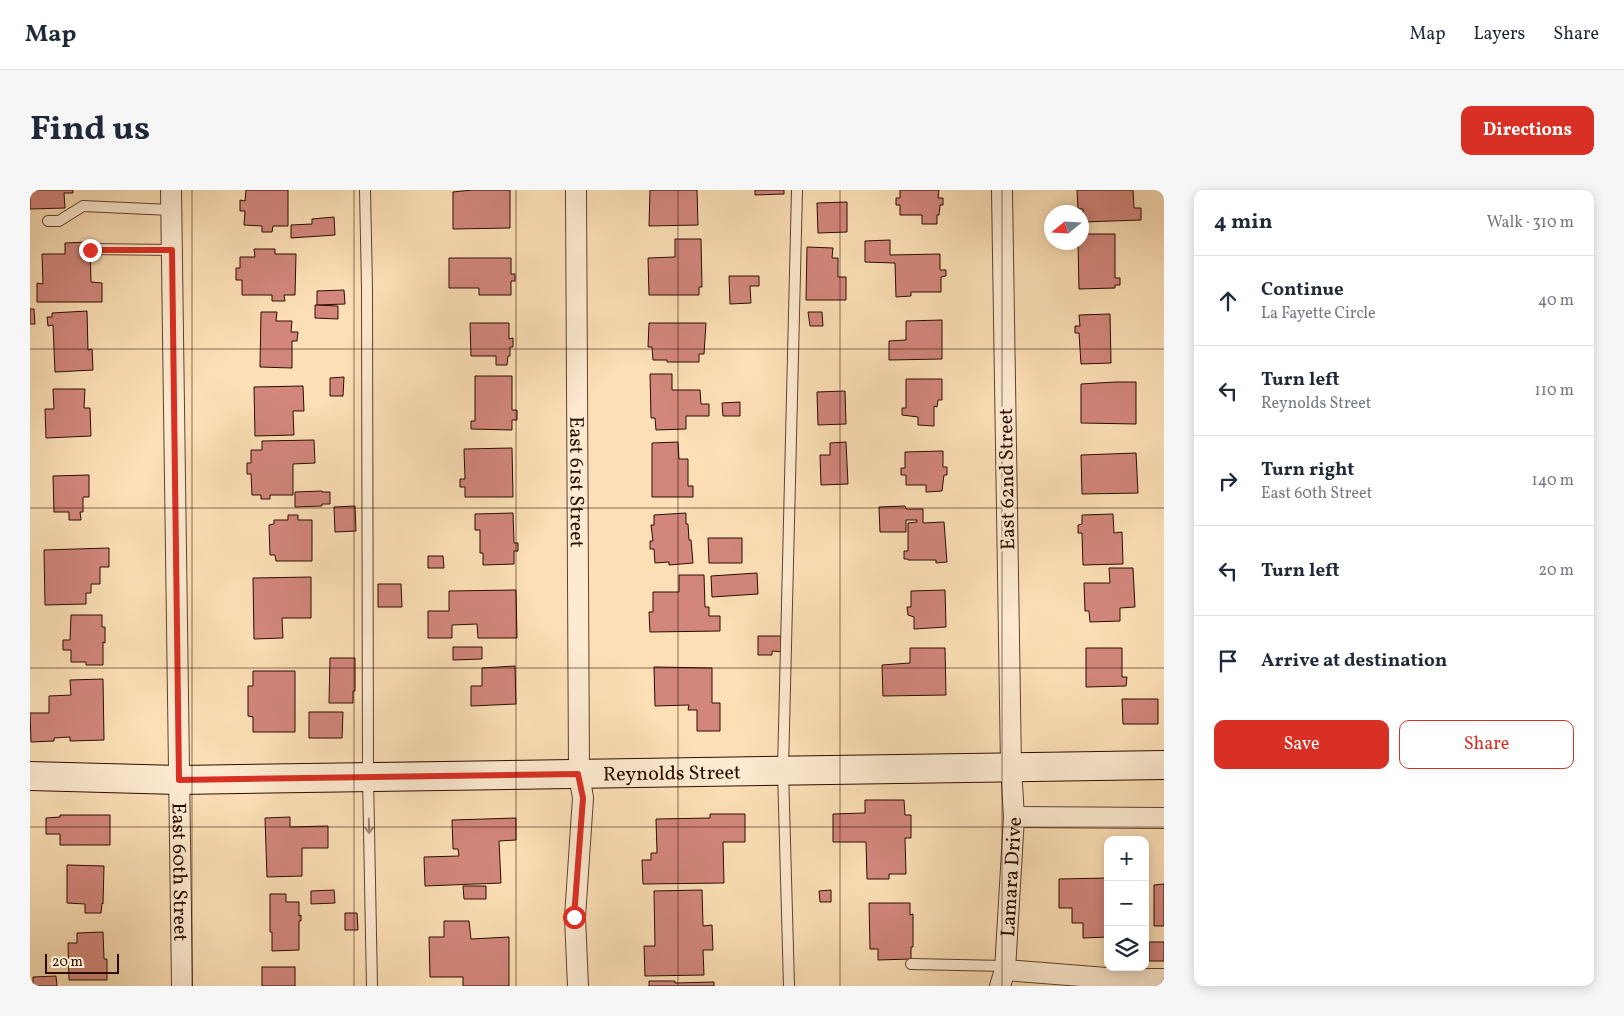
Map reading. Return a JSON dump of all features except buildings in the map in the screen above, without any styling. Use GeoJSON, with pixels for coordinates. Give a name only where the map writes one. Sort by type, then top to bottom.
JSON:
{"type":"FeatureCollection","features":[{"type":"Feature","properties":{"kind":"street","name":"East 60th Street"},"geometry":{"type":"LineString","coordinates":[[171,190],[182,986]]}},
{"type":"Feature","properties":{"kind":"street","name":"East 61st Street"},"geometry":{"type":"LineString","coordinates":[[576,190],[578,774],[583,798],[574,917],[578,986]]}},
{"type":"Feature","properties":{"kind":"street","name":"East 62nd Street"},"geometry":{"type":"LineString","coordinates":[[1002,190],[1011,767]]}},
{"type":"Feature","properties":{"kind":"street","name":"Reynolds Street"},"geometry":{"type":"LineString","coordinates":[[30,776],[179,780],[1164,765]]}},
{"type":"Feature","properties":{"kind":"street","name":"Lamara Drive"},"geometry":{"type":"LineString","coordinates":[[1003,974],[1014,817],[1011,767]]}},
{"type":"Feature","properties":{"kind":"street"},"geometry":{"type":"LineString","coordinates":[[1014,817],[1164,818]]}},
{"type":"Feature","properties":{"kind":"street"},"geometry":{"type":"LineString","coordinates":[[1003,974],[1164,979]]}},
{"type":"Feature","properties":{"kind":"lane"},"geometry":{"type":"LineString","coordinates":[[365,190],[368,777],[372,986]]}},
{"type":"Feature","properties":{"kind":"lane"},"geometry":{"type":"LineString","coordinates":[[789,986],[783,770],[797,190]]}},
{"type":"Feature","properties":{"kind":"lane"},"geometry":{"type":"LineString","coordinates":[[48,221],[59,221],[83,206],[171,210]]}},
{"type":"Feature","properties":{"kind":"lane"},"geometry":{"type":"LineString","coordinates":[[90,250],[172,250]]}},
{"type":"Feature","properties":{"kind":"lane"},"geometry":{"type":"LineString","coordinates":[[911,964],[1003,974]]}},
{"type":"Feature","properties":{"kind":"route"},"geometry":{"type":"LineString","coordinates":[[90,250],[172,250],[179,780],[578,774],[583,798],[574,917]]}}]}
